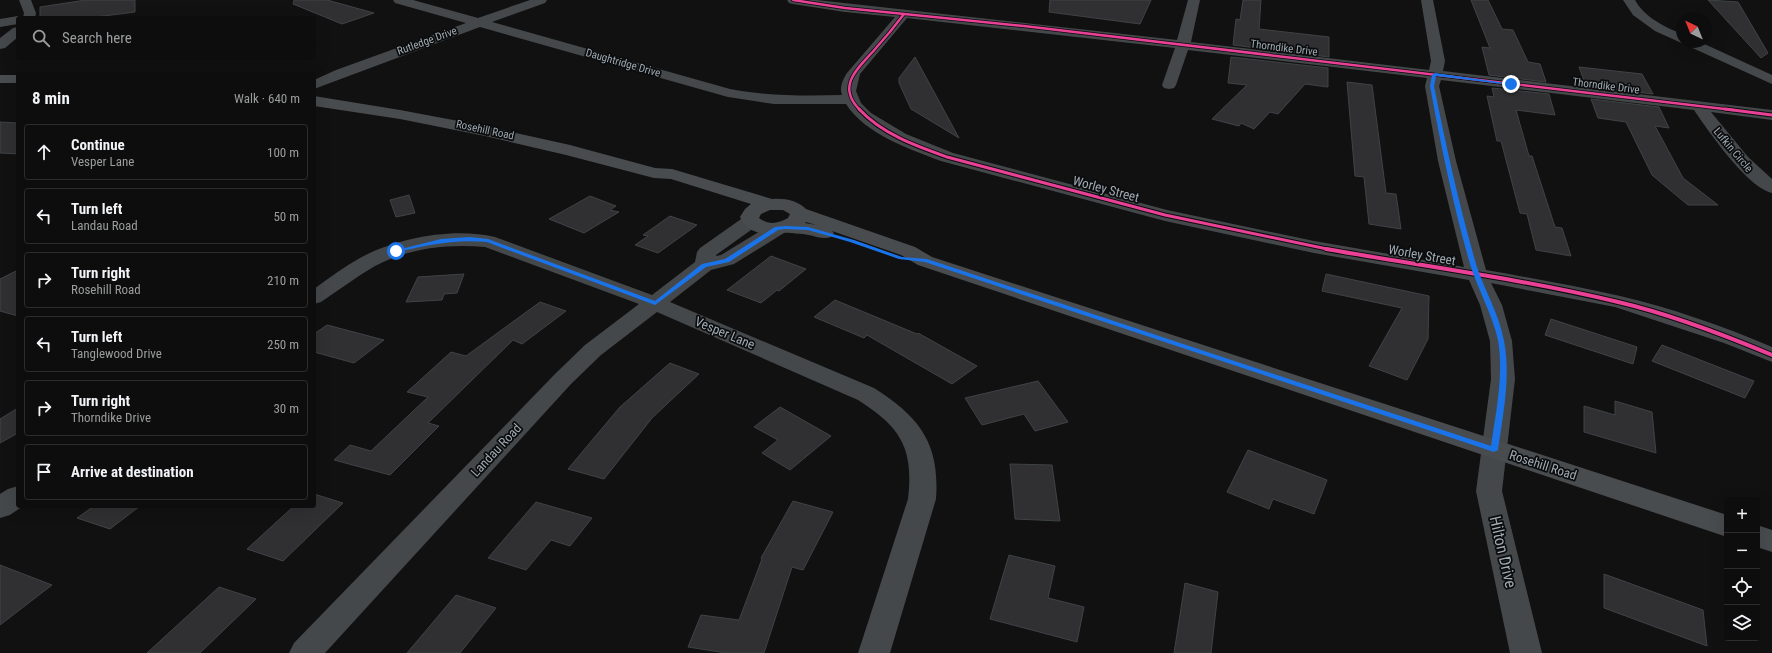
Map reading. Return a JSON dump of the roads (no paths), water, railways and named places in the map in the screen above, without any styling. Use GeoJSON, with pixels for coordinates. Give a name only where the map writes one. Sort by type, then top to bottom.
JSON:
{"type":"FeatureCollection","features":[{"type":"Feature","properties":{"kind":"main road"},"geometry":{"type":"LineString","coordinates":[[0,79],[16,80]]}},
{"type":"Feature","properties":{"kind":"main road","name":"Rosehill Road"},"geometry":{"type":"LineString","coordinates":[[316,101],[410,116],[484,130],[571,150],[654,173],[672,174],[770,204],[792,206],[799,213],[908,251],[925,261]]}},
{"type":"Feature","properties":{"kind":"main road","name":"Rosehill Road"},"geometry":{"type":"LineString","coordinates":[[654,173],[660,179],[729,201],[740,206],[750,219],[760,227],[808,229],[852,241],[901,258],[925,261],[1724,525]]}},
{"type":"Feature","properties":{"kind":"main road"},"geometry":{"type":"LineString","coordinates":[[750,219],[756,209],[770,204]]}},
{"type":"Feature","properties":{"kind":"main road"},"geometry":{"type":"LineString","coordinates":[[781,228],[796,221],[799,213]]}},
{"type":"Feature","properties":{"kind":"main road"},"geometry":{"type":"LineString","coordinates":[[1760,537],[1772,541]]}},
{"type":"Feature","properties":{"kind":"street"},"geometry":{"type":"LineString","coordinates":[[25,0],[30,13],[29,16]]}},
{"type":"Feature","properties":{"kind":"street","name":"Daughtridge Drive"},"geometry":{"type":"LineString","coordinates":[[399,0],[746,97],[788,101],[850,99]]}},
{"type":"Feature","properties":{"kind":"street","name":"Rutledge Drive"},"geometry":{"type":"LineString","coordinates":[[316,84],[341,73],[541,0]]}},
{"type":"Feature","properties":{"kind":"street","name":"Thorndike Drive"},"geometry":{"type":"LineString","coordinates":[[794,0],[834,7],[1183,45],[1772,115]]}},
{"type":"Feature","properties":{"kind":"street"},"geometry":{"type":"LineString","coordinates":[[1169,85],[1183,45],[1194,0]]}},
{"type":"Feature","properties":{"kind":"street","name":"Hilton Drive"},"geometry":{"type":"LineString","coordinates":[[1427,0],[1438,61],[1432,86],[1447,161],[1463,227],[1477,275],[1491,305],[1501,341],[1504,379],[1489,491],[1526,653]]}},
{"type":"Feature","properties":{"kind":"street"},"geometry":{"type":"LineString","coordinates":[[1628,0],[1637,12],[1644,18],[1665,32],[1676,37]]}},
{"type":"Feature","properties":{"kind":"street"},"geometry":{"type":"LineString","coordinates":[[850,99],[848,87],[850,78],[904,14]]}},
{"type":"Feature","properties":{"kind":"street"},"geometry":{"type":"LineString","coordinates":[[0,23],[16,20]]}},
{"type":"Feature","properties":{"kind":"street"},"geometry":{"type":"LineString","coordinates":[[0,45],[16,33]]}},
{"type":"Feature","properties":{"kind":"street"},"geometry":{"type":"LineString","coordinates":[[1703,48],[1772,80]]}},
{"type":"Feature","properties":{"kind":"street","name":"Worley Street"},"geometry":{"type":"LineString","coordinates":[[850,99],[855,108],[865,116],[900,138],[947,157],[1165,215],[1314,247],[1477,275]]}},
{"type":"Feature","properties":{"kind":"street","name":"Lufkin Circle"},"geometry":{"type":"LineString","coordinates":[[1699,106],[1738,157],[1755,176],[1772,188]]}},
{"type":"Feature","properties":{"kind":"street","name":"Landau Road"},"geometry":{"type":"LineString","coordinates":[[704,265],[707,252],[750,219]]}},
{"type":"Feature","properties":{"kind":"street","name":"Landau Road"},"geometry":{"type":"LineString","coordinates":[[305,653],[563,379],[593,350],[704,265],[727,260],[781,228]]}},
{"type":"Feature","properties":{"kind":"street","name":"Vesper Lane"},"geometry":{"type":"LineString","coordinates":[[316,297],[368,262],[382,256],[426,243],[470,239],[488,241],[655,303],[866,394],[879,402],[901,421],[910,432],[922,457],[924,484],[922,499],[874,653]]}},
{"type":"Feature","properties":{"kind":"street"},"geometry":{"type":"LineString","coordinates":[[1477,275],[1619,302],[1675,318],[1772,355]]}},
{"type":"Feature","properties":{"kind":"street"},"geometry":{"type":"LineString","coordinates":[[0,508],[16,497]]}}]}
